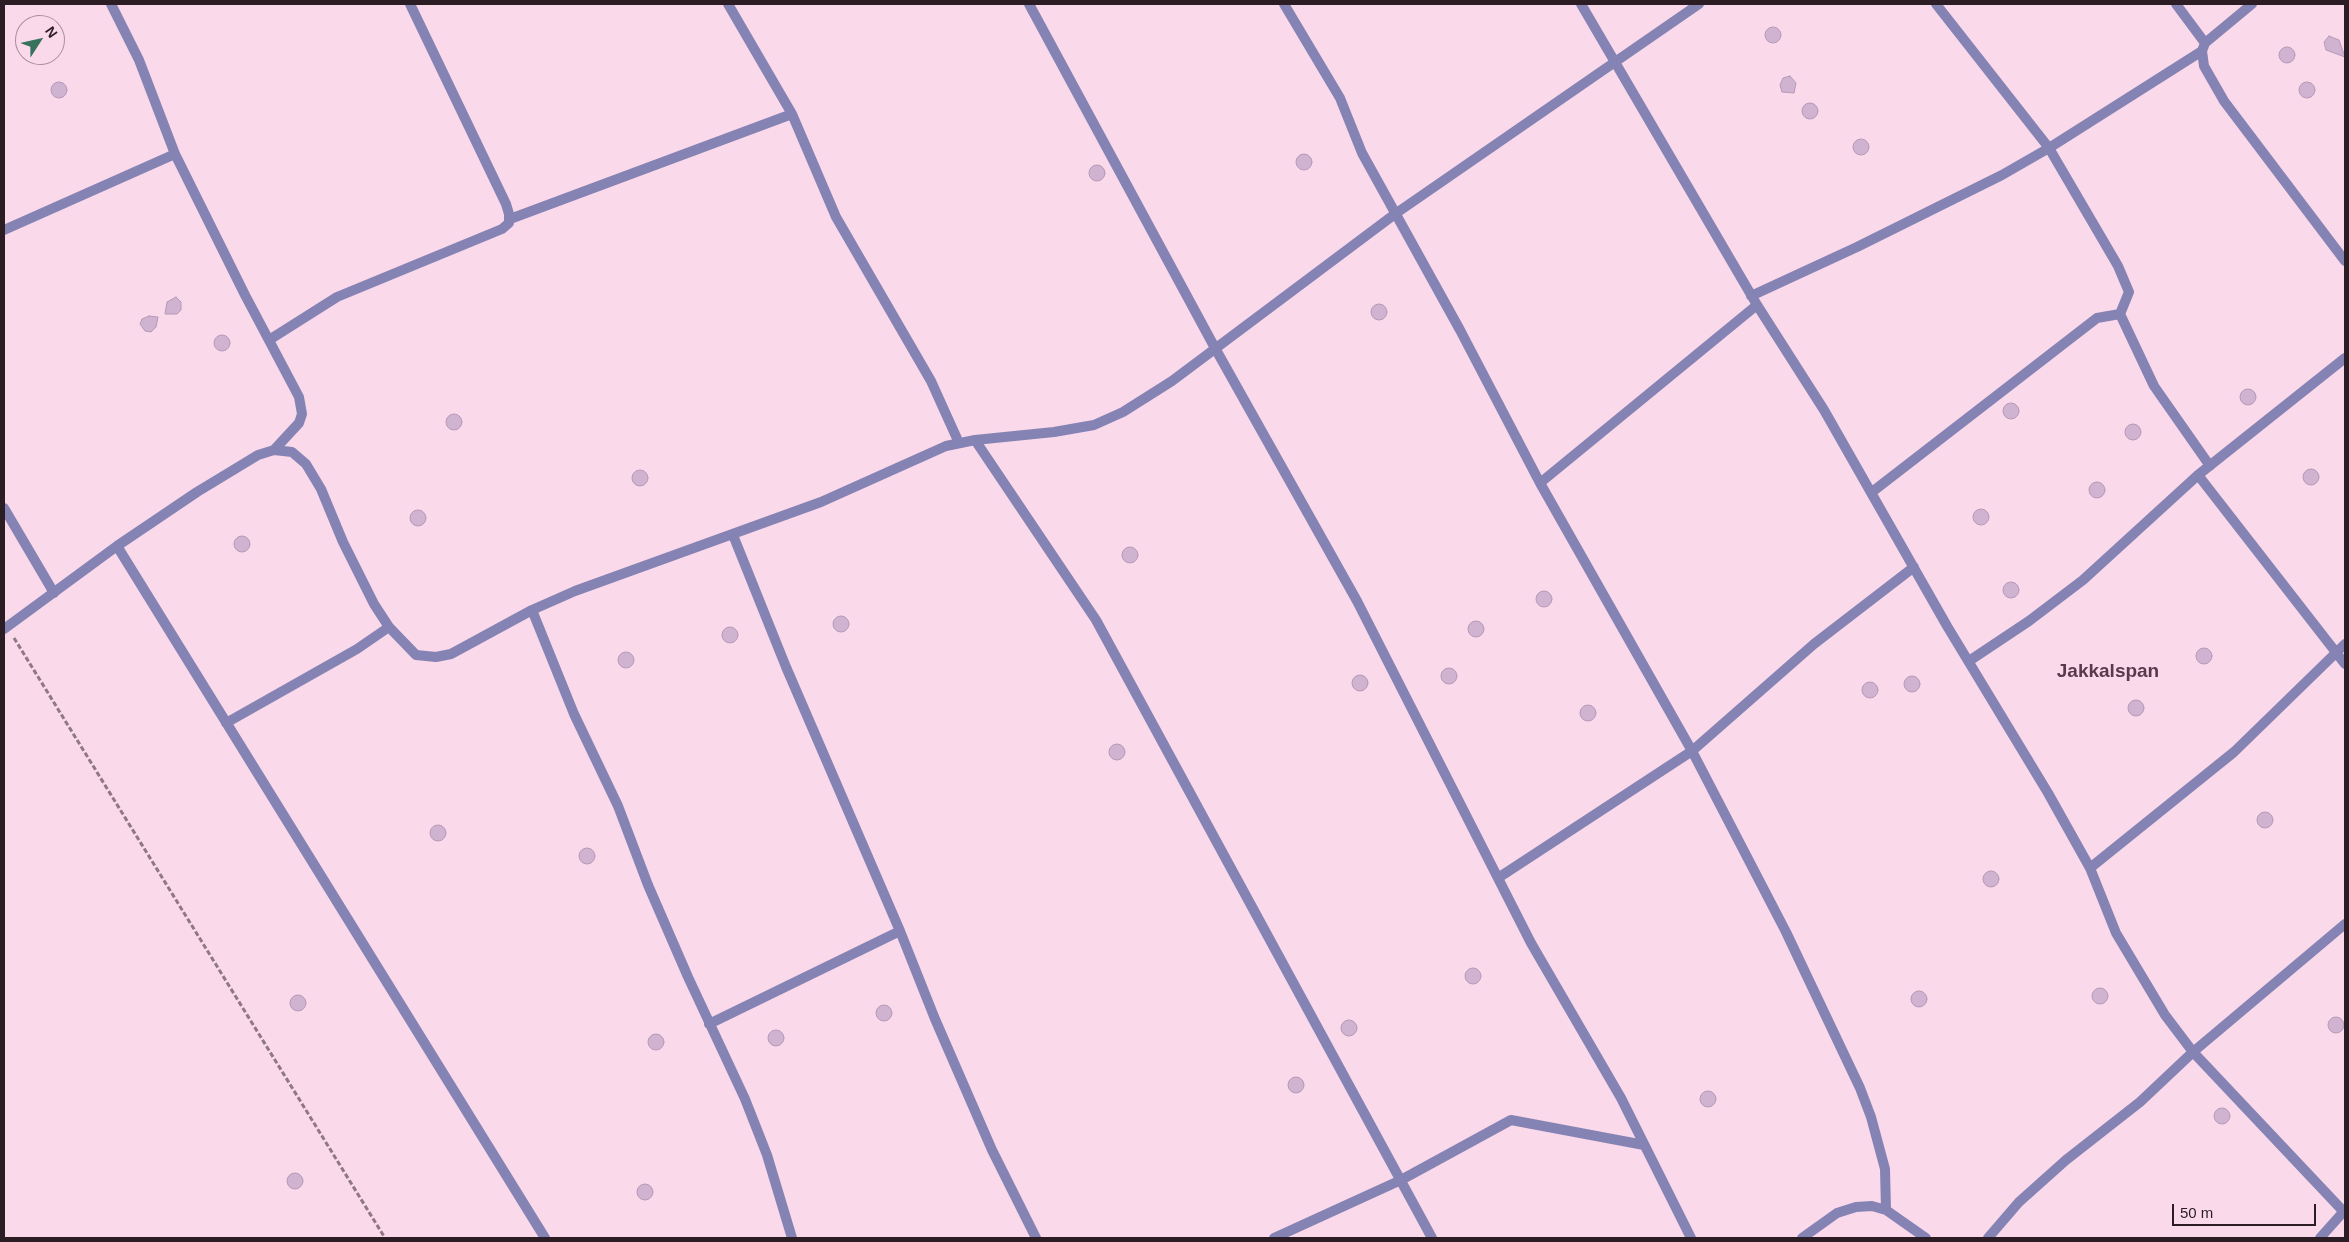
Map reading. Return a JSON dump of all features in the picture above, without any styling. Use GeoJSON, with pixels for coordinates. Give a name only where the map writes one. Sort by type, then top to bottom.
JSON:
{"type":"FeatureCollection","features":[{"type":"Feature","properties":{"kind":"street"},"geometry":{"type":"LineString","coordinates":[[111,4],[139,60],[175,154],[296,390],[302,414],[292,432],[274,450]]}},
{"type":"Feature","properties":{"kind":"street"},"geometry":{"type":"LineString","coordinates":[[410,4],[506,204],[510,220]]}},
{"type":"Feature","properties":{"kind":"street"},"geometry":{"type":"LineString","coordinates":[[728,4],[792,114],[836,217],[931,381],[959,443]]}},
{"type":"Feature","properties":{"kind":"street"},"geometry":{"type":"LineString","coordinates":[[1029,4],[1214,348],[1357,601],[1531,943],[1621,1098],[1691,1238]]}},
{"type":"Feature","properties":{"kind":"street"},"geometry":{"type":"LineString","coordinates":[[1284,4],[1340,98],[1362,153],[1460,330],[1540,483],[1692,751],[1786,932],[1860,1088],[1871,1117],[1883,1162],[1886,1210]]}},
{"type":"Feature","properties":{"kind":"street"},"geometry":{"type":"LineString","coordinates":[[1581,4],[1754,300],[1824,410],[1914,567],[2048,793],[2090,868],[2116,933],[2134,966],[2165,1015],[2193,1052],[2344,1211],[2320,1238]]}},
{"type":"Feature","properties":{"kind":"street"},"geometry":{"type":"LineString","coordinates":[[5,628],[117,546],[197,492],[258,455],[274,450],[292,452],[306,464],[321,489],[374,604],[389,627],[416,656],[436,658],[450,654],[532,610],[624,572],[733,535],[873,480],[926,454],[959,443],[975,440],[1054,432],[1094,425],[1123,412],[1147,398],[1395,214],[1698,4]]}},
{"type":"Feature","properties":{"kind":"street"},"geometry":{"type":"LineString","coordinates":[[1936,4],[2049,148],[2118,266],[2128,292],[2120,314],[2154,386],[2210,466]]}},
{"type":"Feature","properties":{"kind":"street"},"geometry":{"type":"LineString","coordinates":[[2176,4],[2203,47],[2204,66],[2224,101],[2345,261]]}},
{"type":"Feature","properties":{"kind":"street"},"geometry":{"type":"LineString","coordinates":[[1540,483],[1754,300],[2002,176],[2049,148],[2203,47],[2252,4]]}},
{"type":"Feature","properties":{"kind":"street"},"geometry":{"type":"LineString","coordinates":[[270,340],[337,297],[502,229],[510,220],[792,114]]}},
{"type":"Feature","properties":{"kind":"street"},"geometry":{"type":"LineString","coordinates":[[4,230],[175,154]]}},
{"type":"Feature","properties":{"kind":"street"},"geometry":{"type":"LineString","coordinates":[[1872,492],[2097,318],[2120,314]]}},
{"type":"Feature","properties":{"kind":"street"},"geometry":{"type":"LineString","coordinates":[[1969,661],[2029,621],[2083,580],[2198,474],[2345,358]]}},
{"type":"Feature","properties":{"kind":"street"},"geometry":{"type":"LineString","coordinates":[[975,440],[1096,620],[1432,1238]]}},
{"type":"Feature","properties":{"kind":"street"},"geometry":{"type":"LineString","coordinates":[[2198,474],[2345,664]]}},
{"type":"Feature","properties":{"kind":"street"},"geometry":{"type":"LineString","coordinates":[[4,508],[54,593]]}},
{"type":"Feature","properties":{"kind":"street"},"geometry":{"type":"LineString","coordinates":[[733,535],[786,667],[900,930],[935,1019],[988,1141],[1036,1238]]}},
{"type":"Feature","properties":{"kind":"street"},"geometry":{"type":"LineString","coordinates":[[117,546],[545,1238]]}},
{"type":"Feature","properties":{"kind":"street"},"geometry":{"type":"LineString","coordinates":[[1498,878],[1692,751],[1814,644],[1914,567]]}},
{"type":"Feature","properties":{"kind":"street"},"geometry":{"type":"LineString","coordinates":[[532,610],[574,714],[618,806],[648,885],[709,1024],[730,1065],[767,1155],[792,1238]]}},
{"type":"Feature","properties":{"kind":"street"},"geometry":{"type":"LineString","coordinates":[[226,723],[358,650],[389,627]]}},
{"type":"Feature","properties":{"kind":"street"},"geometry":{"type":"LineString","coordinates":[[2090,868],[2234,752],[2345,644]]}},
{"type":"Feature","properties":{"kind":"street"},"geometry":{"type":"LineString","coordinates":[[1988,1238],[2020,1202],[2066,1160],[2140,1102],[2193,1052],[2345,924]]}},
{"type":"Feature","properties":{"kind":"street"},"geometry":{"type":"LineString","coordinates":[[709,1024],[900,930]]}},
{"type":"Feature","properties":{"kind":"street"},"geometry":{"type":"LineString","coordinates":[[1274,1238],[1401,1180],[1511,1120],[1644,1144]]}},
{"type":"Feature","properties":{"kind":"street"},"geometry":{"type":"LineString","coordinates":[[1802,1238],[1837,1214],[1856,1207],[1872,1206],[1886,1210],[1926,1238]]}},
{"type":"Feature","properties":{"kind":"path"},"geometry":{"type":"LineString","coordinates":[[5,628],[385,1238]]}},
{"type":"Feature","properties":{"kind":"building"},"geometry":{"type":"Polygon","coordinates":[[[1770,27],[1776,27],[1781,32],[1779,41],[1770,43],[1765,38],[1765,32],[1770,27]]]}},
{"type":"Feature","properties":{"kind":"building"},"geometry":{"type":"Polygon","coordinates":[[[2329,36],[2339,40],[2345,57],[2326,50],[2324,42],[2329,36]]]}},
{"type":"Feature","properties":{"kind":"building"},"geometry":{"type":"Polygon","coordinates":[[[2284,47],[2290,47],[2295,52],[2293,61],[2284,63],[2279,58],[2279,52],[2284,47]]]}},
{"type":"Feature","properties":{"kind":"building"},"geometry":{"type":"Polygon","coordinates":[[[1790,76],[1796,83],[1794,93],[1782,92],[1780,85],[1783,78],[1790,76]]]}},
{"type":"Feature","properties":{"kind":"building"},"geometry":{"type":"Polygon","coordinates":[[[56,82],[62,82],[67,87],[65,96],[56,98],[51,93],[51,87],[56,82]]]}},
{"type":"Feature","properties":{"kind":"building"},"geometry":{"type":"Polygon","coordinates":[[[2304,82],[2310,82],[2315,87],[2313,96],[2304,98],[2299,93],[2299,87],[2304,82]]]}},
{"type":"Feature","properties":{"kind":"building"},"geometry":{"type":"Polygon","coordinates":[[[1807,103],[1813,103],[1818,108],[1816,117],[1807,119],[1802,114],[1802,108],[1807,103]]]}},
{"type":"Feature","properties":{"kind":"building"},"geometry":{"type":"Polygon","coordinates":[[[1858,139],[1864,139],[1869,144],[1867,153],[1858,155],[1853,150],[1853,144],[1858,139]]]}},
{"type":"Feature","properties":{"kind":"building"},"geometry":{"type":"Polygon","coordinates":[[[1301,154],[1307,154],[1312,159],[1310,168],[1301,170],[1296,165],[1296,159],[1301,154]]]}},
{"type":"Feature","properties":{"kind":"building"},"geometry":{"type":"Polygon","coordinates":[[[1094,165],[1100,165],[1105,170],[1103,179],[1094,181],[1089,176],[1089,170],[1094,165]]]}},
{"type":"Feature","properties":{"kind":"building"},"geometry":{"type":"Polygon","coordinates":[[[176,297],[181,302],[181,310],[177,314],[165,314],[167,302],[176,297]]]}},
{"type":"Feature","properties":{"kind":"building"},"geometry":{"type":"Polygon","coordinates":[[[1376,304],[1382,304],[1387,309],[1385,318],[1376,320],[1371,315],[1371,309],[1376,304]]]}},
{"type":"Feature","properties":{"kind":"building"},"geometry":{"type":"Polygon","coordinates":[[[149,316],[158,317],[156,327],[151,332],[145,331],[140,324],[142,319],[149,316]]]}},
{"type":"Feature","properties":{"kind":"building"},"geometry":{"type":"Polygon","coordinates":[[[219,335],[225,335],[230,340],[228,349],[219,351],[214,346],[214,340],[219,335]]]}},
{"type":"Feature","properties":{"kind":"building"},"geometry":{"type":"Polygon","coordinates":[[[2245,389],[2251,389],[2256,394],[2254,403],[2245,405],[2240,400],[2240,394],[2245,389]]]}},
{"type":"Feature","properties":{"kind":"building"},"geometry":{"type":"Polygon","coordinates":[[[2008,403],[2014,403],[2019,408],[2017,417],[2008,419],[2003,414],[2003,408],[2008,403]]]}},
{"type":"Feature","properties":{"kind":"building"},"geometry":{"type":"Polygon","coordinates":[[[451,414],[457,414],[462,419],[460,428],[451,430],[446,425],[446,419],[451,414]]]}},
{"type":"Feature","properties":{"kind":"building"},"geometry":{"type":"Polygon","coordinates":[[[2130,424],[2136,424],[2141,429],[2139,438],[2130,440],[2125,435],[2125,429],[2130,424]]]}},
{"type":"Feature","properties":{"kind":"building"},"geometry":{"type":"Polygon","coordinates":[[[2308,469],[2314,469],[2319,474],[2317,483],[2308,485],[2303,480],[2303,474],[2308,469]]]}},
{"type":"Feature","properties":{"kind":"building"},"geometry":{"type":"Polygon","coordinates":[[[637,470],[643,470],[648,475],[646,484],[637,486],[632,481],[632,475],[637,470]]]}},
{"type":"Feature","properties":{"kind":"building"},"geometry":{"type":"Polygon","coordinates":[[[2094,482],[2100,482],[2105,487],[2103,496],[2094,498],[2089,493],[2089,487],[2094,482]]]}},
{"type":"Feature","properties":{"kind":"building"},"geometry":{"type":"Polygon","coordinates":[[[1978,509],[1984,509],[1989,514],[1987,523],[1978,525],[1973,520],[1973,514],[1978,509]]]}},
{"type":"Feature","properties":{"kind":"building"},"geometry":{"type":"Polygon","coordinates":[[[415,510],[421,510],[426,515],[424,524],[415,526],[410,521],[410,515],[415,510]]]}},
{"type":"Feature","properties":{"kind":"building"},"geometry":{"type":"Polygon","coordinates":[[[239,536],[245,536],[250,541],[248,550],[239,552],[234,547],[234,541],[239,536]]]}},
{"type":"Feature","properties":{"kind":"building"},"geometry":{"type":"Polygon","coordinates":[[[1127,547],[1133,547],[1138,552],[1136,561],[1127,563],[1122,558],[1122,552],[1127,547]]]}},
{"type":"Feature","properties":{"kind":"building"},"geometry":{"type":"Polygon","coordinates":[[[2008,582],[2014,582],[2019,587],[2017,596],[2008,598],[2003,593],[2003,587],[2008,582]]]}},
{"type":"Feature","properties":{"kind":"building"},"geometry":{"type":"Polygon","coordinates":[[[1541,591],[1547,591],[1552,596],[1550,605],[1541,607],[1536,602],[1536,596],[1541,591]]]}},
{"type":"Feature","properties":{"kind":"building"},"geometry":{"type":"Polygon","coordinates":[[[838,616],[844,616],[849,621],[847,630],[838,632],[833,627],[833,621],[838,616]]]}},
{"type":"Feature","properties":{"kind":"building"},"geometry":{"type":"Polygon","coordinates":[[[1473,621],[1479,621],[1484,626],[1482,635],[1473,637],[1468,632],[1468,626],[1473,621]]]}},
{"type":"Feature","properties":{"kind":"building"},"geometry":{"type":"Polygon","coordinates":[[[727,627],[733,627],[738,632],[736,641],[727,643],[722,638],[722,632],[727,627]]]}},
{"type":"Feature","properties":{"kind":"building"},"geometry":{"type":"Polygon","coordinates":[[[2201,648],[2207,648],[2212,653],[2210,662],[2201,664],[2196,659],[2196,653],[2201,648]]]}},
{"type":"Feature","properties":{"kind":"building"},"geometry":{"type":"Polygon","coordinates":[[[623,652],[629,652],[634,657],[632,666],[623,668],[618,663],[618,657],[623,652]]]}},
{"type":"Feature","properties":{"kind":"building"},"geometry":{"type":"Polygon","coordinates":[[[1446,668],[1452,668],[1457,673],[1455,682],[1446,684],[1441,679],[1441,673],[1446,668]]]}},
{"type":"Feature","properties":{"kind":"building"},"geometry":{"type":"Polygon","coordinates":[[[1357,675],[1363,675],[1368,680],[1366,689],[1357,691],[1352,686],[1352,680],[1357,675]]]}},
{"type":"Feature","properties":{"kind":"building"},"geometry":{"type":"Polygon","coordinates":[[[1909,676],[1915,676],[1920,681],[1918,690],[1909,692],[1904,687],[1904,681],[1909,676]]]}},
{"type":"Feature","properties":{"kind":"building"},"geometry":{"type":"Polygon","coordinates":[[[1867,682],[1873,682],[1878,687],[1876,696],[1867,698],[1862,693],[1862,687],[1867,682]]]}},
{"type":"Feature","properties":{"kind":"building"},"geometry":{"type":"Polygon","coordinates":[[[2133,700],[2139,700],[2144,705],[2142,714],[2133,716],[2128,711],[2128,705],[2133,700]]]}},
{"type":"Feature","properties":{"kind":"building"},"geometry":{"type":"Polygon","coordinates":[[[1585,705],[1591,705],[1596,710],[1594,719],[1585,721],[1580,716],[1580,710],[1585,705]]]}},
{"type":"Feature","properties":{"kind":"building"},"geometry":{"type":"Polygon","coordinates":[[[1114,744],[1120,744],[1125,749],[1123,758],[1114,760],[1109,755],[1109,749],[1114,744]]]}},
{"type":"Feature","properties":{"kind":"building"},"geometry":{"type":"Polygon","coordinates":[[[2262,812],[2268,812],[2273,817],[2271,826],[2262,828],[2257,823],[2257,817],[2262,812]]]}},
{"type":"Feature","properties":{"kind":"building"},"geometry":{"type":"Polygon","coordinates":[[[435,825],[441,825],[446,830],[444,839],[435,841],[430,836],[430,830],[435,825]]]}},
{"type":"Feature","properties":{"kind":"building"},"geometry":{"type":"Polygon","coordinates":[[[584,848],[590,848],[595,853],[593,862],[584,864],[579,859],[579,853],[584,848]]]}},
{"type":"Feature","properties":{"kind":"building"},"geometry":{"type":"Polygon","coordinates":[[[1988,871],[1994,871],[1999,876],[1997,885],[1988,887],[1983,882],[1983,876],[1988,871]]]}},
{"type":"Feature","properties":{"kind":"building"},"geometry":{"type":"Polygon","coordinates":[[[1470,968],[1476,968],[1481,973],[1479,982],[1470,984],[1465,979],[1465,973],[1470,968]]]}},
{"type":"Feature","properties":{"kind":"building"},"geometry":{"type":"Polygon","coordinates":[[[2097,988],[2103,988],[2108,993],[2106,1002],[2097,1004],[2092,999],[2092,993],[2097,988]]]}},
{"type":"Feature","properties":{"kind":"building"},"geometry":{"type":"Polygon","coordinates":[[[1916,991],[1922,991],[1927,996],[1925,1005],[1916,1007],[1911,1002],[1911,996],[1916,991]]]}},
{"type":"Feature","properties":{"kind":"building"},"geometry":{"type":"Polygon","coordinates":[[[295,995],[301,995],[306,1000],[304,1009],[295,1011],[290,1006],[290,1000],[295,995]]]}},
{"type":"Feature","properties":{"kind":"building"},"geometry":{"type":"Polygon","coordinates":[[[881,1005],[887,1005],[892,1010],[890,1019],[881,1021],[876,1016],[876,1010],[881,1005]]]}},
{"type":"Feature","properties":{"kind":"building"},"geometry":{"type":"Polygon","coordinates":[[[2333,1017],[2339,1017],[2344,1022],[2342,1031],[2333,1033],[2328,1028],[2328,1022],[2333,1017]]]}},
{"type":"Feature","properties":{"kind":"building"},"geometry":{"type":"Polygon","coordinates":[[[1346,1020],[1352,1020],[1357,1025],[1355,1034],[1346,1036],[1341,1031],[1341,1025],[1346,1020]]]}},
{"type":"Feature","properties":{"kind":"building"},"geometry":{"type":"Polygon","coordinates":[[[773,1030],[779,1030],[784,1035],[782,1044],[773,1046],[768,1041],[768,1035],[773,1030]]]}},
{"type":"Feature","properties":{"kind":"building"},"geometry":{"type":"Polygon","coordinates":[[[653,1034],[659,1034],[664,1039],[662,1048],[653,1050],[648,1045],[648,1039],[653,1034]]]}},
{"type":"Feature","properties":{"kind":"building"},"geometry":{"type":"Polygon","coordinates":[[[1293,1077],[1299,1077],[1304,1082],[1302,1091],[1293,1093],[1288,1088],[1288,1082],[1293,1077]]]}},
{"type":"Feature","properties":{"kind":"building"},"geometry":{"type":"Polygon","coordinates":[[[1705,1091],[1711,1091],[1716,1096],[1714,1105],[1705,1107],[1700,1102],[1700,1096],[1705,1091]]]}},
{"type":"Feature","properties":{"kind":"building"},"geometry":{"type":"Polygon","coordinates":[[[2219,1108],[2225,1108],[2230,1113],[2228,1122],[2219,1124],[2214,1119],[2214,1113],[2219,1108]]]}},
{"type":"Feature","properties":{"kind":"building"},"geometry":{"type":"Polygon","coordinates":[[[292,1173],[298,1173],[303,1178],[301,1187],[292,1189],[287,1184],[287,1178],[292,1173]]]}},
{"type":"Feature","properties":{"kind":"building"},"geometry":{"type":"Polygon","coordinates":[[[642,1184],[648,1184],[653,1189],[651,1198],[642,1200],[637,1195],[637,1189],[642,1184]]]}},
{"type":"Feature","properties":{"kind":"district","name":"Jakkalspan"},"geometry":{"type":"Point","coordinates":[2108,672]}}]}
